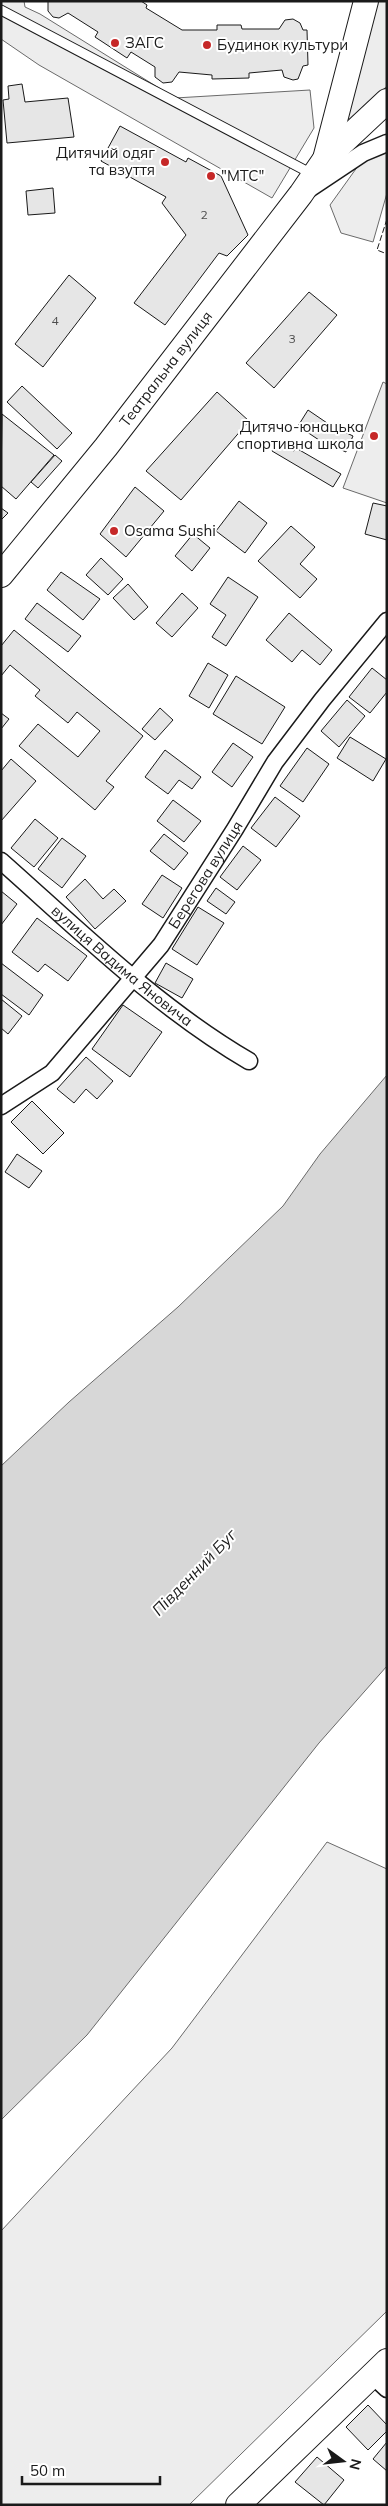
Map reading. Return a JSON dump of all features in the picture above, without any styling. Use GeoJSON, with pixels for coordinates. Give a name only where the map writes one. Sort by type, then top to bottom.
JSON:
{"type":"FeatureCollection","features":[{"type":"Feature","properties":{"kind":"street","name":"Театральна вулиця"},"geometry":{"type":"LineString","coordinates":[[314,176],[366,1]]}},
{"type":"Feature","properties":{"kind":"street","name":"Театральна вулиця"},"geometry":{"type":"LineString","coordinates":[[1,575],[106,447],[314,176],[387,101]]}},
{"type":"Feature","properties":{"kind":"street"},"geometry":{"type":"LineString","coordinates":[[314,176],[387,143]]}},
{"type":"Feature","properties":{"kind":"street","name":"Берегова вулиця"},"geometry":{"type":"LineString","coordinates":[[1,1106],[52,1073],[161,945],[235,830],[275,762],[322,700],[387,621]]}},
{"type":"Feature","properties":{"kind":"street","name":"вулиця Вадима Яновича"},"geometry":{"type":"LineString","coordinates":[[1,862],[133,977],[186,1018],[250,1061]]}},
{"type":"Feature","properties":{"kind":"street"},"geometry":{"type":"LineString","coordinates":[[238,2505],[382,2375]]}},
{"type":"Feature","properties":{"kind":"lane"},"geometry":{"type":"LineString","coordinates":[[1,10],[314,176]]}},
{"type":"Feature","properties":{"kind":"shaded area"},"geometry":{"type":"Polygon","coordinates":[[[1,1],[24,1],[25,7],[40,14],[175,98],[310,90],[314,128],[272,198],[39,65],[1,39],[1,1]]]}},
{"type":"Feature","properties":{"kind":"shaded area"},"geometry":{"type":"Polygon","coordinates":[[[376,1],[387,1],[387,86],[344,127],[376,1]]]}},
{"type":"Feature","properties":{"kind":"shaded area"},"geometry":{"type":"Polygon","coordinates":[[[387,147],[387,193],[373,242],[341,233],[330,205],[358,166],[375,153],[387,147]]]}},
{"type":"Feature","properties":{"kind":"shaded area","name":"Дитячо-юнацька спортивна школа"},"geometry":{"type":"Polygon","coordinates":[[[383,382],[387,384],[387,503],[343,488],[383,382]]]}},
{"type":"Feature","properties":{"kind":"shaded area"},"geometry":{"type":"Polygon","coordinates":[[[327,1842],[387,1869],[387,2311],[189,2505],[1,2505],[1,2231],[172,2048],[327,1842]]]}},
{"type":"Feature","properties":{"kind":"water","name":"Південний Буг"},"geometry":{"type":"Polygon","coordinates":[[[387,1075],[387,1666],[319,1743],[87,2035],[1,2120],[1,1466],[69,1402],[178,1307],[283,1206],[320,1154],[387,1075]]]}},
{"type":"Feature","properties":{"kind":"building","name":"Будинок культури"},"geometry":{"type":"Polygon","coordinates":[[[48,1],[141,1],[147,5],[146,8],[182,30],[217,30],[217,25],[241,25],[242,29],[279,29],[285,20],[293,19],[300,23],[303,30],[307,30],[308,65],[303,66],[298,79],[293,80],[284,77],[282,70],[249,73],[249,78],[212,79],[212,75],[179,72],[172,82],[163,83],[155,77],[155,67],[131,52],[127,58],[95,37],[98,32],[68,13],[59,18],[53,17],[48,11],[48,1]]]}},
{"type":"Feature","properties":{"kind":"building"},"geometry":{"type":"Polygon","coordinates":[[[22,84],[25,102],[68,98],[74,137],[7,143],[3,100],[9,99],[8,86],[22,84]]]}},
{"type":"Feature","properties":{"kind":"building"},"geometry":{"type":"Polygon","coordinates":[[[120,126],[186,162],[188,158],[221,176],[248,235],[227,256],[219,253],[165,325],[134,303],[186,235],[162,203],[166,197],[101,161],[120,126]]]}},
{"type":"Feature","properties":{"kind":"building"},"geometry":{"type":"Polygon","coordinates":[[[53,188],[55,213],[28,215],[26,191],[53,188]]]}},
{"type":"Feature","properties":{"kind":"building"},"geometry":{"type":"Polygon","coordinates":[[[69,275],[96,298],[43,367],[15,344],[69,275]]]}},
{"type":"Feature","properties":{"kind":"building"},"geometry":{"type":"Polygon","coordinates":[[[309,292],[337,315],[274,388],[246,363],[309,292]]]}},
{"type":"Feature","properties":{"kind":"building"},"geometry":{"type":"Polygon","coordinates":[[[22,386],[72,433],[57,449],[7,402],[22,386]]]}},
{"type":"Feature","properties":{"kind":"building"},"geometry":{"type":"Polygon","coordinates":[[[217,392],[249,421],[181,500],[146,471],[217,392]]]}},
{"type":"Feature","properties":{"kind":"building"},"geometry":{"type":"Polygon","coordinates":[[[308,410],[330,425],[353,436],[346,452],[319,440],[298,426],[308,410]]]}},
{"type":"Feature","properties":{"kind":"building"},"geometry":{"type":"Polygon","coordinates":[[[2,414],[54,455],[16,499],[1,486],[2,414]]]}},
{"type":"Feature","properties":{"kind":"building"},"geometry":{"type":"Polygon","coordinates":[[[278,442],[294,451],[296,448],[341,474],[333,487],[272,451],[278,442]]]}},
{"type":"Feature","properties":{"kind":"building"},"geometry":{"type":"Polygon","coordinates":[[[55,455],[62,461],[38,488],[31,482],[55,455]]]}},
{"type":"Feature","properties":{"kind":"building"},"geometry":{"type":"Polygon","coordinates":[[[135,487],[164,511],[126,557],[100,534],[135,487]]]}},
{"type":"Feature","properties":{"kind":"building"},"geometry":{"type":"Polygon","coordinates":[[[239,501],[267,523],[245,553],[216,531],[239,501]]]}},
{"type":"Feature","properties":{"kind":"building"},"geometry":{"type":"Polygon","coordinates":[[[373,503],[387,506],[387,540],[365,534],[373,503]]]}},
{"type":"Feature","properties":{"kind":"building"},"geometry":{"type":"Polygon","coordinates":[[[1,508],[8,513],[1,520],[1,508]]]}},
{"type":"Feature","properties":{"kind":"building"},"geometry":{"type":"Polygon","coordinates":[[[291,526],[315,547],[300,564],[317,579],[300,598],[258,561],[291,526]]]}},
{"type":"Feature","properties":{"kind":"building"},"geometry":{"type":"Polygon","coordinates":[[[193,534],[210,548],[192,571],[175,556],[193,534]]]}},
{"type":"Feature","properties":{"kind":"building"},"geometry":{"type":"Polygon","coordinates":[[[101,558],[123,579],[108,595],[86,575],[101,558]]]}},
{"type":"Feature","properties":{"kind":"building"},"geometry":{"type":"Polygon","coordinates":[[[61,572],[100,599],[83,620],[47,590],[61,572]]]}},
{"type":"Feature","properties":{"kind":"building"},"geometry":{"type":"Polygon","coordinates":[[[228,577],[258,597],[226,646],[212,637],[226,615],[210,604],[228,577]]]}},
{"type":"Feature","properties":{"kind":"building"},"geometry":{"type":"Polygon","coordinates":[[[128,584],[148,607],[134,620],[113,598],[128,584]]]}},
{"type":"Feature","properties":{"kind":"building"},"geometry":{"type":"Polygon","coordinates":[[[182,593],[198,608],[172,637],[156,623],[182,593]]]}},
{"type":"Feature","properties":{"kind":"building"},"geometry":{"type":"Polygon","coordinates":[[[37,603],[81,636],[68,652],[25,619],[37,603]]]}},
{"type":"Feature","properties":{"kind":"building"},"geometry":{"type":"Polygon","coordinates":[[[289,613],[332,650],[320,665],[302,650],[292,662],[266,640],[289,613]]]}},
{"type":"Feature","properties":{"kind":"building"},"geometry":{"type":"Polygon","coordinates":[[[14,630],[143,736],[106,781],[114,787],[95,810],[19,746],[38,724],[78,757],[100,731],[77,712],[68,723],[35,696],[40,690],[10,665],[1,676],[1,646],[14,630]]]}},
{"type":"Feature","properties":{"kind":"building"},"geometry":{"type":"Polygon","coordinates":[[[208,663],[228,675],[209,708],[189,696],[208,663]]]}},
{"type":"Feature","properties":{"kind":"building"},"geometry":{"type":"Polygon","coordinates":[[[372,668],[387,680],[387,692],[370,713],[349,697],[372,668]]]}},
{"type":"Feature","properties":{"kind":"building"},"geometry":{"type":"Polygon","coordinates":[[[236,676],[285,707],[262,744],[213,714],[236,676]]]}},
{"type":"Feature","properties":{"kind":"building"},"geometry":{"type":"Polygon","coordinates":[[[347,700],[365,716],[339,747],[321,731],[347,700]]]}},
{"type":"Feature","properties":{"kind":"building"},"geometry":{"type":"Polygon","coordinates":[[[160,708],[173,720],[155,740],[142,729],[160,708]]]}},
{"type":"Feature","properties":{"kind":"building"},"geometry":{"type":"Polygon","coordinates":[[[1,713],[9,719],[1,729],[1,713]]]}},
{"type":"Feature","properties":{"kind":"building"},"geometry":{"type":"Polygon","coordinates":[[[350,737],[386,759],[373,781],[337,758],[350,737]]]}},
{"type":"Feature","properties":{"kind":"building"},"geometry":{"type":"Polygon","coordinates":[[[233,743],[253,757],[232,787],[212,772],[233,743]]]}},
{"type":"Feature","properties":{"kind":"building"},"geometry":{"type":"Polygon","coordinates":[[[307,748],[329,764],[303,802],[280,786],[307,748]]]}},
{"type":"Feature","properties":{"kind":"building"},"geometry":{"type":"Polygon","coordinates":[[[165,750],[201,777],[192,789],[179,780],[168,794],[145,777],[165,750]]]}},
{"type":"Feature","properties":{"kind":"building"},"geometry":{"type":"Polygon","coordinates":[[[11,759],[36,781],[1,821],[1,771],[11,759]]]}},
{"type":"Feature","properties":{"kind":"building"},"geometry":{"type":"Polygon","coordinates":[[[275,797],[300,816],[276,847],[251,828],[275,797]]]}},
{"type":"Feature","properties":{"kind":"building"},"geometry":{"type":"Polygon","coordinates":[[[173,800],[201,821],[184,842],[157,821],[173,800]]]}},
{"type":"Feature","properties":{"kind":"building"},"geometry":{"type":"Polygon","coordinates":[[[35,819],[58,838],[34,867],[11,848],[35,819]]]}},
{"type":"Feature","properties":{"kind":"building"},"geometry":{"type":"Polygon","coordinates":[[[164,834],[188,853],[174,870],[150,851],[164,834]]]}},
{"type":"Feature","properties":{"kind":"building"},"geometry":{"type":"Polygon","coordinates":[[[62,838],[86,856],[62,888],[38,869],[62,838]]]}},
{"type":"Feature","properties":{"kind":"building"},"geometry":{"type":"Polygon","coordinates":[[[243,846],[261,860],[237,890],[220,877],[243,846]]]}},
{"type":"Feature","properties":{"kind":"building"},"geometry":{"type":"Polygon","coordinates":[[[162,875],[182,888],[163,918],[142,904],[162,875]]]}},
{"type":"Feature","properties":{"kind":"building"},"geometry":{"type":"Polygon","coordinates":[[[85,879],[103,899],[114,889],[126,901],[95,929],[66,897],[85,879]]]}},
{"type":"Feature","properties":{"kind":"building"},"geometry":{"type":"Polygon","coordinates":[[[216,888],[235,902],[226,914],[207,901],[216,888]]]}},
{"type":"Feature","properties":{"kind":"building"},"geometry":{"type":"Polygon","coordinates":[[[1,891],[17,904],[1,925],[1,891]]]}},
{"type":"Feature","properties":{"kind":"building"},"geometry":{"type":"Polygon","coordinates":[[[198,907],[224,923],[197,965],[172,949],[198,907]]]}},
{"type":"Feature","properties":{"kind":"building"},"geometry":{"type":"Polygon","coordinates":[[[37,918],[87,956],[68,981],[45,964],[38,972],[12,952],[37,918]]]}},
{"type":"Feature","properties":{"kind":"building"},"geometry":{"type":"Polygon","coordinates":[[[1,963],[43,995],[29,1015],[1,994],[1,963]]]}},
{"type":"Feature","properties":{"kind":"building"},"geometry":{"type":"Polygon","coordinates":[[[166,963],[193,979],[182,998],[155,983],[166,963]]]}},
{"type":"Feature","properties":{"kind":"building"},"geometry":{"type":"Polygon","coordinates":[[[1,999],[22,1016],[8,1034],[1,1028],[1,999]]]}},
{"type":"Feature","properties":{"kind":"building"},"geometry":{"type":"Polygon","coordinates":[[[123,1005],[162,1032],[130,1077],[92,1049],[123,1005]]]}},
{"type":"Feature","properties":{"kind":"building"},"geometry":{"type":"Polygon","coordinates":[[[86,1057],[113,1081],[97,1099],[86,1089],[74,1103],[57,1089],[86,1057]]]}},
{"type":"Feature","properties":{"kind":"building"},"geometry":{"type":"Polygon","coordinates":[[[32,1101],[64,1133],[43,1154],[11,1122],[32,1101]]]}},
{"type":"Feature","properties":{"kind":"building"},"geometry":{"type":"Polygon","coordinates":[[[17,1154],[42,1171],[29,1188],[5,1172],[17,1154]]]}},
{"type":"Feature","properties":{"kind":"building"},"geometry":{"type":"Polygon","coordinates":[[[368,2405],[387,2425],[387,2431],[368,2450],[346,2427],[368,2405]]]}},
{"type":"Feature","properties":{"kind":"building"},"geometry":{"type":"Polygon","coordinates":[[[387,2442],[387,2471],[373,2459],[387,2442]]]}},
{"type":"Feature","properties":{"kind":"building"},"geometry":{"type":"Polygon","coordinates":[[[317,2457],[344,2480],[324,2505],[295,2482],[317,2457]]]}},
{"type":"Feature","properties":{"kind":"fence"},"geometry":{"type":"LineString","coordinates":[[387,219],[377,250],[387,254]]}},
{"type":"Feature","properties":{"kind":"place","name":"ЗАГС"},"geometry":{"type":"Point","coordinates":[115,43]}},
{"type":"Feature","properties":{"kind":"place","name":"Будинок культури"},"geometry":{"type":"Point","coordinates":[207,45]}},
{"type":"Feature","properties":{"kind":"place","name":"Дитячий одяг та взуття"},"geometry":{"type":"Point","coordinates":[165,162]}},
{"type":"Feature","properties":{"kind":"place","name":"\"МТС\""},"geometry":{"type":"Point","coordinates":[211,176]}},
{"type":"Feature","properties":{"kind":"place","name":"Дитячо-юнацька спортивна школа"},"geometry":{"type":"Point","coordinates":[374,436]}},
{"type":"Feature","properties":{"kind":"place","name":"Osama Sushi"},"geometry":{"type":"Point","coordinates":[114,531]}}]}
